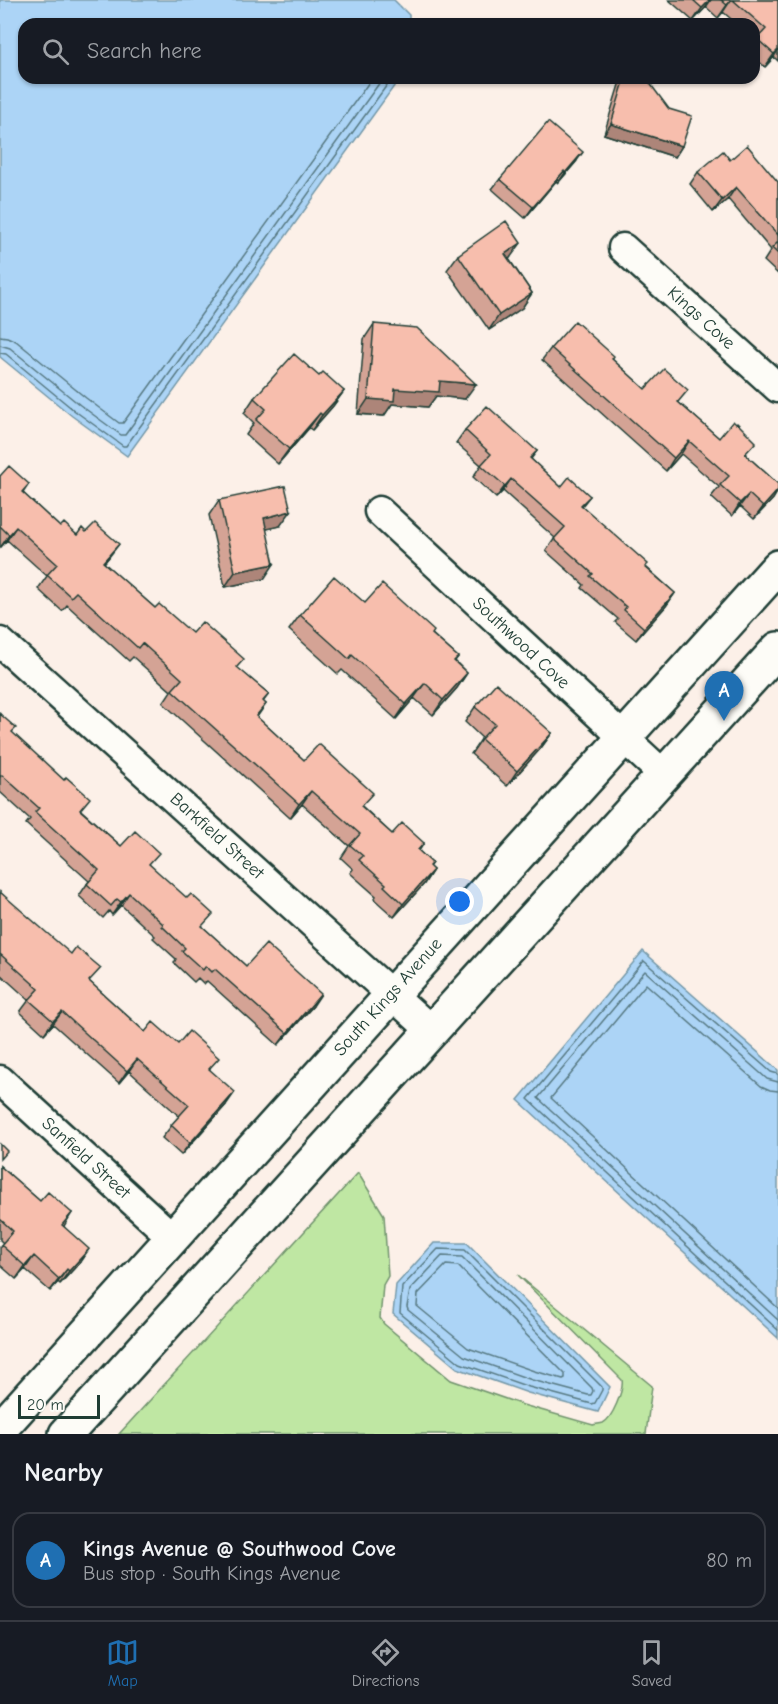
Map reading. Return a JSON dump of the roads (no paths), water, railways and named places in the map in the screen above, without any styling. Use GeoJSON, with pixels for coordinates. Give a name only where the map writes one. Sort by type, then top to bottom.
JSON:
{"type":"FeatureCollection","features":[{"type":"Feature","properties":{"kind":"main road","name":"South Kings Avenue"},"geometry":{"type":"LineString","coordinates":[[0,1429],[778,567]]}},
{"type":"Feature","properties":{"kind":"main road"},"geometry":{"type":"LineString","coordinates":[[66,1434],[778,649]]}},
{"type":"Feature","properties":{"kind":"street","name":"Kings Cove"},"geometry":{"type":"LineString","coordinates":[[623,248],[778,388]]}},
{"type":"Feature","properties":{"kind":"street","name":"Southwood Cove"},"geometry":{"type":"LineString","coordinates":[[379,511],[664,775]]}},
{"type":"Feature","properties":{"kind":"street","name":"Barkfield Street"},"geometry":{"type":"LineString","coordinates":[[0,642],[432,1031]]}},
{"type":"Feature","properties":{"kind":"street","name":"Sanfield Street"},"geometry":{"type":"LineString","coordinates":[[0,1080],[172,1237]]}},
{"type":"Feature","properties":{"kind":"water"},"geometry":{"type":"Polygon","coordinates":[[[0,0],[394,0],[409,15],[409,18],[18,18],[18,84],[396,84],[127,456],[72,416],[0,357],[0,0]]]}},
{"type":"Feature","properties":{"kind":"water"},"geometry":{"type":"Polygon","coordinates":[[[643,951],[778,1070],[778,1338],[518,1100],[643,951]]]}},
{"type":"Feature","properties":{"kind":"water"},"geometry":{"type":"Polygon","coordinates":[[[434,1243],[467,1243],[610,1387],[598,1412],[528,1393],[457,1368],[393,1314],[396,1285],[434,1243]]]}},
{"type":"Feature","properties":{"kind":"place","name":"Kings Avenue @ Southwood Cove"},"geometry":{"type":"Point","coordinates":[724,721]}}]}
